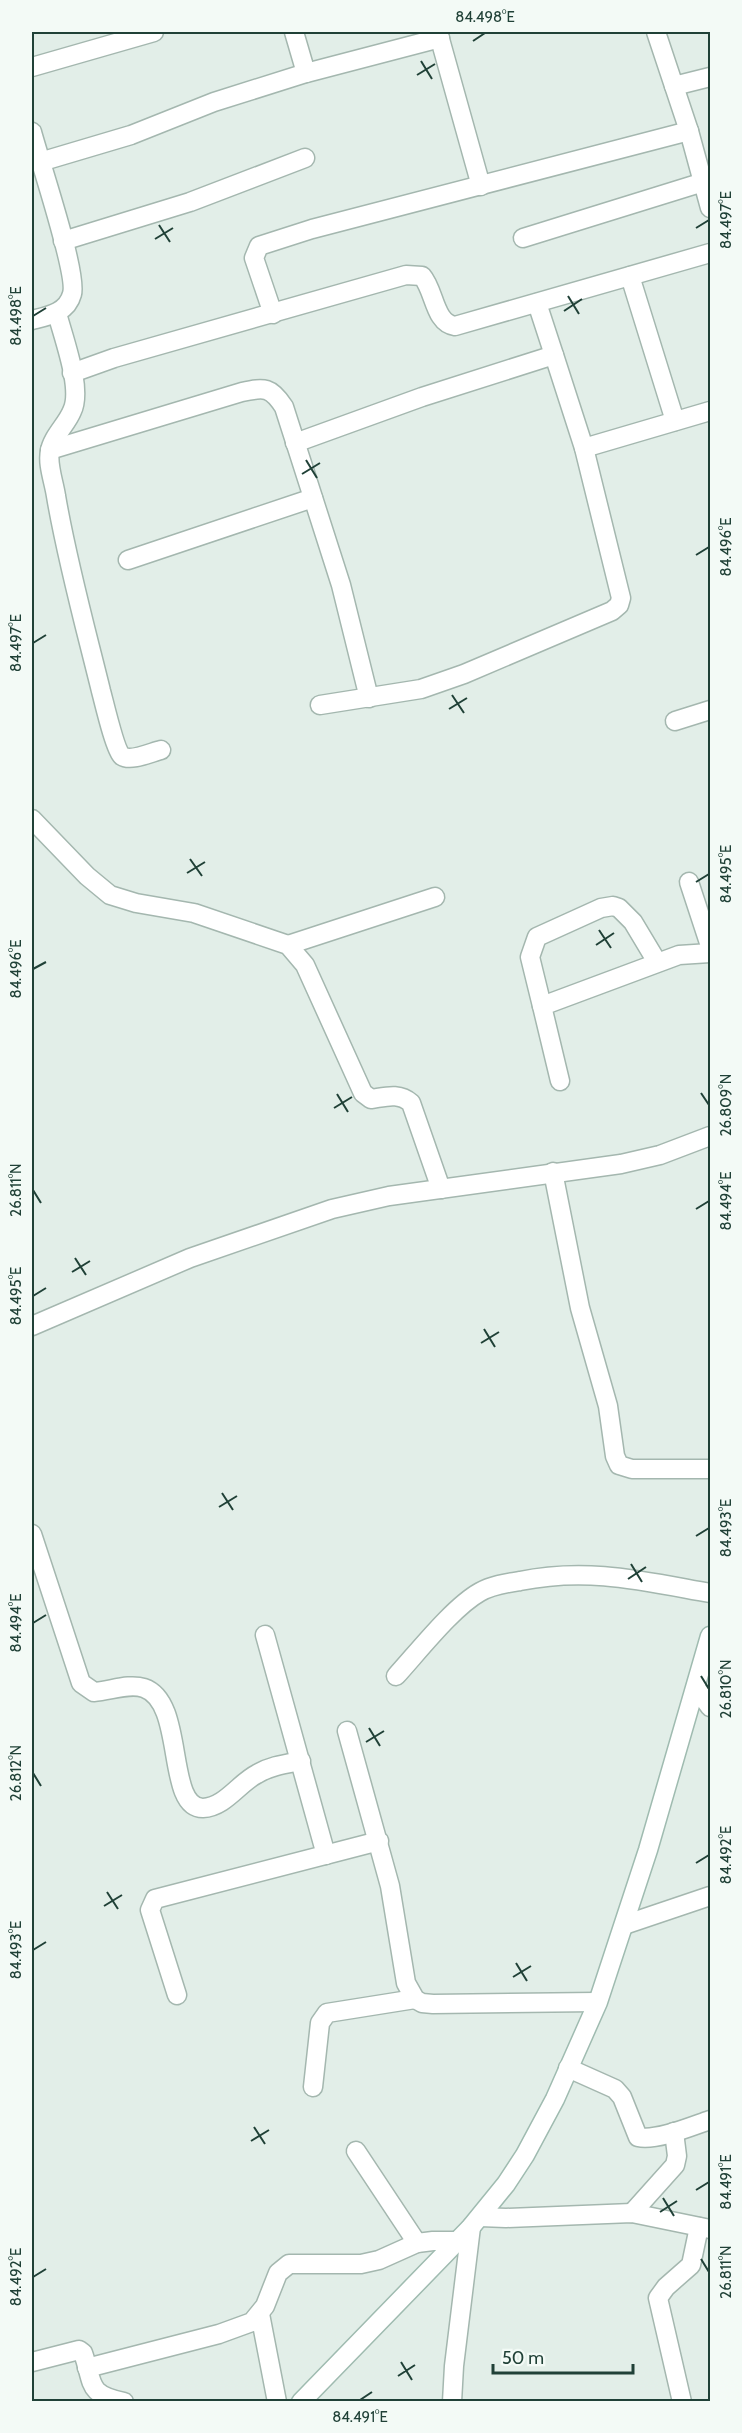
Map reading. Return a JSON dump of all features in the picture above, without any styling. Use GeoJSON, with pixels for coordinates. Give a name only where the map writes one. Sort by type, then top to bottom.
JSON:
{"type":"FeatureCollection","features":[{"type":"Feature","properties":{"kind":"street"},"geometry":{"type":"LineString","coordinates":[[32,67],[154,32]]}},
{"type":"Feature","properties":{"kind":"street"},"geometry":{"type":"LineString","coordinates":[[294,32],[306,73]]}},
{"type":"Feature","properties":{"kind":"street"},"geometry":{"type":"LineString","coordinates":[[656,32],[707,181],[711,208]]}},
{"type":"Feature","properties":{"kind":"street"},"geometry":{"type":"LineString","coordinates":[[40,162],[131,135],[214,102],[439,35],[481,186]]}},
{"type":"Feature","properties":{"kind":"street"},"geometry":{"type":"LineString","coordinates":[[674,86],[711,77]]}},
{"type":"Feature","properties":{"kind":"street"},"geometry":{"type":"LineString","coordinates":[[273,314],[254,258],[259,246],[312,229],[689,131]]}},
{"type":"Feature","properties":{"kind":"street"},"geometry":{"type":"LineString","coordinates":[[32,132],[63,241],[73,293],[68,303],[57,313],[32,320]]}},
{"type":"Feature","properties":{"kind":"street"},"geometry":{"type":"LineString","coordinates":[[63,241],[190,202],[305,158]]}},
{"type":"Feature","properties":{"kind":"street"},"geometry":{"type":"LineString","coordinates":[[523,238],[707,181]]}},
{"type":"Feature","properties":{"kind":"street"},"geometry":{"type":"LineString","coordinates":[[72,373],[246,319],[273,314],[414,274],[422,276],[429,285],[441,318],[447,325],[455,326],[711,253]]}},
{"type":"Feature","properties":{"kind":"street"},"geometry":{"type":"LineString","coordinates":[[630,276],[675,421]]}},
{"type":"Feature","properties":{"kind":"street"},"geometry":{"type":"LineString","coordinates":[[320,705],[421,689],[464,674],[612,611],[620,605],[621,598],[616,575],[584,448],[537,303]]}},
{"type":"Feature","properties":{"kind":"street"},"geometry":{"type":"LineString","coordinates":[[57,313],[72,373],[75,405],[50,450],[62,528],[119,753],[123,757],[130,758],[161,750]]}},
{"type":"Feature","properties":{"kind":"street"},"geometry":{"type":"LineString","coordinates":[[295,444],[422,397],[554,355]]}},
{"type":"Feature","properties":{"kind":"street"},"geometry":{"type":"LineString","coordinates":[[50,450],[258,388],[268,389],[276,395],[284,407],[341,585],[369,698]]}},
{"type":"Feature","properties":{"kind":"street"},"geometry":{"type":"LineString","coordinates":[[584,448],[711,411]]}},
{"type":"Feature","properties":{"kind":"street"},"geometry":{"type":"LineString","coordinates":[[128,560],[313,498]]}},
{"type":"Feature","properties":{"kind":"street"},"geometry":{"type":"LineString","coordinates":[[675,721],[711,710]]}},
{"type":"Feature","properties":{"kind":"street"},"geometry":{"type":"LineString","coordinates":[[32,819],[87,876],[110,895],[136,903],[194,913],[288,945],[305,965],[363,1093],[370,1098],[397,1096],[406,1098],[411,1103],[441,1189]]}},
{"type":"Feature","properties":{"kind":"street"},"geometry":{"type":"LineString","coordinates":[[689,882],[711,946]]}},
{"type":"Feature","properties":{"kind":"street"},"geometry":{"type":"LineString","coordinates":[[288,945],[435,897]]}},
{"type":"Feature","properties":{"kind":"street"},"geometry":{"type":"LineString","coordinates":[[560,1081],[530,957],[532,944],[537,937],[601,908],[613,906],[626,914],[657,963]]}},
{"type":"Feature","properties":{"kind":"street"},"geometry":{"type":"LineString","coordinates":[[542,1006],[679,955],[711,953]]}},
{"type":"Feature","properties":{"kind":"street"},"geometry":{"type":"LineString","coordinates":[[32,1326],[190,1258],[332,1209],[389,1196],[631,1162],[679,1149],[711,1136]]}},
{"type":"Feature","properties":{"kind":"street"},"geometry":{"type":"LineString","coordinates":[[553,1172],[580,1308],[608,1406],[615,1456],[619,1465],[632,1469],[711,1469]]}},
{"type":"Feature","properties":{"kind":"street"},"geometry":{"type":"LineString","coordinates":[[32,1534],[81,1683],[94,1692],[137,1686],[153,1692],[168,1715],[181,1784],[186,1797],[194,1805],[202,1808],[214,1805],[254,1775],[269,1767],[301,1761]]}},
{"type":"Feature","properties":{"kind":"street"},"geometry":{"type":"LineString","coordinates":[[396,1676],[460,1607],[480,1592],[497,1585],[549,1575],[609,1575],[711,1593]]}},
{"type":"Feature","properties":{"kind":"street"},"geometry":{"type":"LineString","coordinates":[[265,1635],[326,1855]]}},
{"type":"Feature","properties":{"kind":"street"},"geometry":{"type":"LineString","coordinates":[[301,2402],[475,2222],[525,2155],[555,2099],[597,2002],[624,1925],[711,1635]]}},
{"type":"Feature","properties":{"kind":"street"},"geometry":{"type":"LineString","coordinates":[[696,1688],[711,1707]]}},
{"type":"Feature","properties":{"kind":"street"},"geometry":{"type":"LineString","coordinates":[[347,1731],[390,1886],[406,1983],[415,1999],[422,2003],[433,2004],[597,2002]]}},
{"type":"Feature","properties":{"kind":"street"},"geometry":{"type":"LineString","coordinates":[[177,1995],[150,1910],[155,1899],[379,1842]]}},
{"type":"Feature","properties":{"kind":"street"},"geometry":{"type":"LineString","coordinates":[[624,1925],[711,1896]]}},
{"type":"Feature","properties":{"kind":"street"},"geometry":{"type":"LineString","coordinates":[[313,2087],[320,2023],[327,2013],[415,1999]]}},
{"type":"Feature","properties":{"kind":"street"},"geometry":{"type":"LineString","coordinates":[[568,2068],[615,2089],[622,2097],[638,2137],[674,2132],[711,2120]]}},
{"type":"Feature","properties":{"kind":"street"},"geometry":{"type":"LineString","coordinates":[[632,2213],[675,2164],[677,2156],[674,2132]]}},
{"type":"Feature","properties":{"kind":"street"},"geometry":{"type":"LineString","coordinates":[[357,2151],[417,2243]]}},
{"type":"Feature","properties":{"kind":"street"},"geometry":{"type":"LineString","coordinates":[[475,2222],[589,2213],[632,2213],[705,2228],[691,2265],[666,2287],[658,2298],[681,2402]]}},
{"type":"Feature","properties":{"kind":"street"},"geometry":{"type":"LineString","coordinates":[[452,2402],[455,2356],[475,2222]]}},
{"type":"Feature","properties":{"kind":"street"},"geometry":{"type":"LineString","coordinates":[[87,2367],[219,2334],[252,2322],[260,2314],[278,2273],[289,2264],[369,2263],[417,2243],[456,2241]]}},
{"type":"Feature","properties":{"kind":"street"},"geometry":{"type":"LineString","coordinates":[[260,2314],[277,2402]]}},
{"type":"Feature","properties":{"kind":"street"},"geometry":{"type":"LineString","coordinates":[[32,2362],[79,2350],[83,2353],[93,2386],[99,2394],[124,2402]]}}]}
